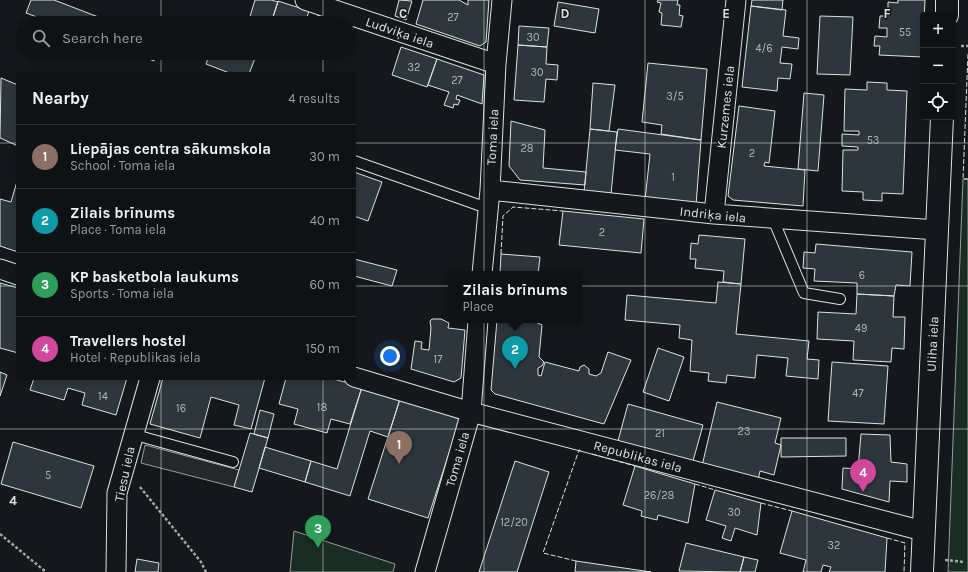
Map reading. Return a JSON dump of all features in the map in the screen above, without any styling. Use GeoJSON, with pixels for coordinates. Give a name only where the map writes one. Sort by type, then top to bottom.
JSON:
{"type":"FeatureCollection","features":[{"type":"Feature","properties":{"kind":"main road"},"geometry":{"type":"LineString","coordinates":[[947,0],[947,12]]}},
{"type":"Feature","properties":{"kind":"main road","name":"Uliha iela"},"geometry":{"type":"LineString","coordinates":[[922,572],[942,120]]}},
{"type":"Feature","properties":{"kind":"street","name":"Ludviķa iela"},"geometry":{"type":"LineString","coordinates":[[306,0],[354,16]]}},
{"type":"Feature","properties":{"kind":"street","name":"Toma iela"},"geometry":{"type":"LineString","coordinates":[[482,271],[496,64],[502,0]]}},
{"type":"Feature","properties":{"kind":"street","name":"Kurzemes iela"},"geometry":{"type":"LineString","coordinates":[[714,214],[736,0]]}},
{"type":"Feature","properties":{"kind":"street","name":"Ludviķa iela"},"geometry":{"type":"LineString","coordinates":[[356,17],[496,64]]}},
{"type":"Feature","properties":{"kind":"street","name":"Indriķa iela"},"geometry":{"type":"LineString","coordinates":[[488,199],[937,230]]}},
{"type":"Feature","properties":{"kind":"street"},"geometry":{"type":"LineString","coordinates":[[0,269],[16,274]]}},
{"type":"Feature","properties":{"kind":"street","name":"Toma iela"},"geometry":{"type":"LineString","coordinates":[[425,572],[471,412],[478,323]]}},
{"type":"Feature","properties":{"kind":"street","name":"Republikas iela"},"geometry":{"type":"LineString","coordinates":[[356,378],[471,412],[923,531]]}},
{"type":"Feature","properties":{"kind":"street","name":"Tiesu iela"},"geometry":{"type":"LineString","coordinates":[[116,572],[116,493],[132,434],[149,380]]}},
{"type":"Feature","properties":{"kind":"lane"},"geometry":{"type":"LineString","coordinates":[[356,163],[488,199]]}},
{"type":"Feature","properties":{"kind":"lane"},"geometry":{"type":"LineString","coordinates":[[773,219],[804,293],[840,299]]}},
{"type":"Feature","properties":{"kind":"lane"},"geometry":{"type":"LineString","coordinates":[[132,434],[233,462]]}},
{"type":"Feature","properties":{"kind":"path"},"geometry":{"type":"LineString","coordinates":[[960,46],[968,46]]}},
{"type":"Feature","properties":{"kind":"path"},"geometry":{"type":"LineString","coordinates":[[139,485],[159,513],[201,562],[206,572]]}},
{"type":"Feature","properties":{"kind":"path"},"geometry":{"type":"LineString","coordinates":[[0,534],[46,572]]}},
{"type":"Feature","properties":{"kind":"path"},"geometry":{"type":"LineString","coordinates":[[942,560],[964,562]]}},
{"type":"Feature","properties":{"kind":"green space"},"geometry":{"type":"Polygon","coordinates":[[[963,179],[968,179],[968,572],[948,572],[963,179]]]}},
{"type":"Feature","properties":{"kind":"green space"},"geometry":{"type":"Polygon","coordinates":[[[294,531],[395,564],[393,572],[290,572],[294,531]]]}},
{"type":"Feature","properties":{"kind":"shaded area"},"geometry":{"type":"Polygon","coordinates":[[[145,445],[239,470],[234,487],[141,463],[145,445]]]}},
{"type":"Feature","properties":{"kind":"building"},"geometry":{"type":"Polygon","coordinates":[[[31,0],[54,0],[96,16],[34,16],[26,13],[31,0]]]}},
{"type":"Feature","properties":{"kind":"building"},"geometry":{"type":"Polygon","coordinates":[[[255,0],[271,0],[278,2],[273,16],[250,16],[255,0]]]}},
{"type":"Feature","properties":{"kind":"building"},"geometry":{"type":"Polygon","coordinates":[[[399,0],[412,1],[406,20],[395,16],[399,0]]]}},
{"type":"Feature","properties":{"kind":"building"},"geometry":{"type":"Polygon","coordinates":[[[423,0],[459,0],[468,5],[468,0],[489,0],[486,42],[480,46],[416,24],[423,0]]]}},
{"type":"Feature","properties":{"kind":"building"},"geometry":{"type":"Polygon","coordinates":[[[658,0],[678,0],[677,5],[680,5],[679,15],[683,16],[681,27],[661,25],[662,13],[659,12],[661,3],[657,2],[658,0]]]}},
{"type":"Feature","properties":{"kind":"building"},"geometry":{"type":"Polygon","coordinates":[[[752,0],[783,0],[782,10],[751,6],[752,0]]]}},
{"type":"Feature","properties":{"kind":"building"},"geometry":{"type":"Polygon","coordinates":[[[898,0],[925,0],[924,12],[920,12],[920,57],[879,55],[880,46],[874,46],[875,36],[887,37],[887,28],[879,28],[880,16],[888,16],[888,2],[898,3],[898,0]]]}},
{"type":"Feature","properties":{"kind":"building"},"geometry":{"type":"Polygon","coordinates":[[[278,1],[309,11],[307,16],[273,16],[278,1]]]}},
{"type":"Feature","properties":{"kind":"building"},"geometry":{"type":"Polygon","coordinates":[[[558,2],[599,9],[595,33],[554,26],[558,2]]]}},
{"type":"Feature","properties":{"kind":"building"},"geometry":{"type":"Polygon","coordinates":[[[751,6],[786,10],[783,36],[799,38],[798,49],[782,47],[780,63],[792,64],[790,79],[778,78],[777,91],[742,87],[751,6]]]}},
{"type":"Feature","properties":{"kind":"building"},"geometry":{"type":"Polygon","coordinates":[[[820,16],[853,17],[850,75],[817,74],[820,16]]]}},
{"type":"Feature","properties":{"kind":"building"},"geometry":{"type":"Polygon","coordinates":[[[519,26],[549,28],[547,47],[518,45],[519,26]]]}},
{"type":"Feature","properties":{"kind":"building"},"geometry":{"type":"Polygon","coordinates":[[[518,45],[547,47],[546,64],[558,65],[557,80],[546,79],[544,102],[514,100],[518,45]]]}},
{"type":"Feature","properties":{"kind":"building"},"geometry":{"type":"Polygon","coordinates":[[[401,47],[437,59],[427,87],[392,75],[401,47]]]}},
{"type":"Feature","properties":{"kind":"building"},"geometry":{"type":"Polygon","coordinates":[[[437,59],[484,75],[482,104],[457,95],[456,99],[460,100],[458,105],[454,104],[453,108],[444,105],[449,92],[428,85],[437,59]]]}},
{"type":"Feature","properties":{"kind":"building"},"geometry":{"type":"Polygon","coordinates":[[[207,60],[254,60],[250,72],[227,72],[206,64],[207,60]]]}},
{"type":"Feature","properties":{"kind":"building"},"geometry":{"type":"Polygon","coordinates":[[[648,63],[707,69],[701,140],[661,134],[662,125],[642,122],[648,63]]]}},
{"type":"Feature","properties":{"kind":"building"},"geometry":{"type":"Polygon","coordinates":[[[1,78],[16,84],[16,145],[0,138],[1,78]]]}},
{"type":"Feature","properties":{"kind":"building"},"geometry":{"type":"Polygon","coordinates":[[[867,82],[887,83],[887,90],[907,91],[903,194],[882,193],[882,201],[863,200],[863,192],[842,191],[843,150],[858,150],[858,147],[842,146],[842,134],[859,135],[859,131],[844,131],[845,89],[867,90],[867,82]]]}},
{"type":"Feature","properties":{"kind":"building"},"geometry":{"type":"Polygon","coordinates":[[[593,83],[615,85],[609,131],[590,129],[593,83]]]}},
{"type":"Feature","properties":{"kind":"building"},"geometry":{"type":"Polygon","coordinates":[[[804,93],[824,95],[818,171],[798,169],[804,93]]]}},
{"type":"Feature","properties":{"kind":"building"},"geometry":{"type":"Polygon","coordinates":[[[739,106],[775,111],[769,163],[765,162],[764,166],[805,170],[803,206],[733,200],[728,196],[739,106]]]}},
{"type":"Feature","properties":{"kind":"building"},"geometry":{"type":"Polygon","coordinates":[[[511,121],[545,130],[543,168],[586,172],[585,185],[520,180],[509,166],[511,121]]]}},
{"type":"Feature","properties":{"kind":"building"},"geometry":{"type":"Polygon","coordinates":[[[590,129],[617,132],[611,194],[584,192],[590,129]]]}},
{"type":"Feature","properties":{"kind":"building"},"geometry":{"type":"Polygon","coordinates":[[[618,129],[701,140],[696,205],[645,200],[650,154],[615,150],[618,129]]]}},
{"type":"Feature","properties":{"kind":"building"},"geometry":{"type":"Polygon","coordinates":[[[356,173],[382,182],[368,221],[356,217],[356,173]]]}},
{"type":"Feature","properties":{"kind":"building"},"geometry":{"type":"Polygon","coordinates":[[[16,185],[16,251],[0,246],[0,199],[11,202],[16,185]]]}},
{"type":"Feature","properties":{"kind":"building"},"geometry":{"type":"Polygon","coordinates":[[[563,211],[644,219],[641,253],[559,245],[563,211]]]}},
{"type":"Feature","properties":{"kind":"building"},"geometry":{"type":"Polygon","coordinates":[[[699,235],[745,239],[741,284],[723,282],[724,271],[695,268],[696,259],[690,259],[691,243],[698,244],[699,235]]]}},
{"type":"Feature","properties":{"kind":"building"},"geometry":{"type":"Polygon","coordinates":[[[816,244],[912,252],[910,286],[896,285],[894,296],[857,294],[857,283],[814,281],[815,269],[803,268],[804,252],[815,253],[816,244]]]}},
{"type":"Feature","properties":{"kind":"building"},"geometry":{"type":"Polygon","coordinates":[[[501,254],[540,257],[538,271],[500,271],[501,254]]]}},
{"type":"Feature","properties":{"kind":"building"},"geometry":{"type":"Polygon","coordinates":[[[356,260],[397,270],[392,286],[356,277],[356,260]]]}},
{"type":"Feature","properties":{"kind":"building"},"geometry":{"type":"Polygon","coordinates":[[[718,282],[741,284],[736,334],[809,341],[807,359],[819,360],[818,379],[786,376],[788,358],[757,355],[755,378],[727,375],[726,383],[708,381],[709,373],[690,371],[692,340],[679,338],[680,325],[625,320],[627,295],[716,303],[718,282]]]}},
{"type":"Feature","properties":{"kind":"building"},"geometry":{"type":"Polygon","coordinates":[[[0,283],[16,287],[16,352],[0,348],[0,283]]]}},
{"type":"Feature","properties":{"kind":"building"},"geometry":{"type":"Polygon","coordinates":[[[857,294],[894,296],[893,317],[905,317],[904,349],[892,348],[891,362],[853,360],[854,341],[817,339],[818,312],[856,314],[857,294]]]}},
{"type":"Feature","properties":{"kind":"building"},"geometry":{"type":"Polygon","coordinates":[[[432,319],[441,319],[449,323],[448,328],[465,330],[461,378],[454,382],[411,369],[415,341],[422,342],[421,349],[429,350],[431,328],[430,321],[432,319]]]}},
{"type":"Feature","properties":{"kind":"building"},"geometry":{"type":"Polygon","coordinates":[[[497,323],[538,323],[542,325],[539,357],[544,362],[542,366],[538,368],[538,375],[541,376],[545,362],[579,371],[580,367],[584,365],[589,369],[589,374],[596,376],[601,373],[608,352],[631,360],[604,424],[495,394],[491,390],[497,323]]]}},
{"type":"Feature","properties":{"kind":"building"},"geometry":{"type":"Polygon","coordinates":[[[658,348],[684,357],[669,401],[643,392],[658,348]]]}},
{"type":"Feature","properties":{"kind":"building"},"geometry":{"type":"Polygon","coordinates":[[[832,362],[888,366],[884,424],[828,421],[832,362]]]}},
{"type":"Feature","properties":{"kind":"building"},"geometry":{"type":"Polygon","coordinates":[[[0,372],[7,375],[0,396],[0,372]]]}},
{"type":"Feature","properties":{"kind":"building"},"geometry":{"type":"Polygon","coordinates":[[[33,380],[126,380],[116,415],[82,405],[85,393],[68,388],[64,400],[30,390],[33,380]]]}},
{"type":"Feature","properties":{"kind":"building"},"geometry":{"type":"Polygon","coordinates":[[[162,380],[264,380],[251,429],[234,425],[239,405],[211,397],[200,438],[150,424],[162,380]]]}},
{"type":"Feature","properties":{"kind":"building"},"geometry":{"type":"Polygon","coordinates":[[[285,380],[337,380],[362,387],[350,424],[331,419],[327,433],[294,424],[298,409],[279,404],[285,380]]]}},
{"type":"Feature","properties":{"kind":"building"},"geometry":{"type":"Polygon","coordinates":[[[362,387],[400,399],[388,437],[370,431],[350,496],[305,482],[311,461],[337,469],[362,387]]]}},
{"type":"Feature","properties":{"kind":"building"},"geometry":{"type":"Polygon","coordinates":[[[400,399],[460,419],[428,518],[368,499],[400,399]]]}},
{"type":"Feature","properties":{"kind":"building"},"geometry":{"type":"Polygon","coordinates":[[[717,402],[781,418],[775,443],[781,445],[774,475],[760,471],[758,480],[702,466],[717,402]]]}},
{"type":"Feature","properties":{"kind":"building"},"geometry":{"type":"Polygon","coordinates":[[[628,404],[703,425],[693,461],[618,441],[628,404]]]}},
{"type":"Feature","properties":{"kind":"building"},"geometry":{"type":"Polygon","coordinates":[[[260,410],[274,414],[268,438],[254,434],[260,410]]]}},
{"type":"Feature","properties":{"kind":"building"},"geometry":{"type":"Polygon","coordinates":[[[250,433],[268,438],[252,492],[234,487],[250,433]]]}},
{"type":"Feature","properties":{"kind":"building"},"geometry":{"type":"Polygon","coordinates":[[[861,434],[890,435],[891,462],[907,464],[907,482],[890,481],[889,502],[842,489],[843,468],[858,469],[861,434]]]}},
{"type":"Feature","properties":{"kind":"building"},"geometry":{"type":"Polygon","coordinates":[[[781,438],[846,438],[846,456],[781,457],[781,438]]]}},
{"type":"Feature","properties":{"kind":"building"},"geometry":{"type":"Polygon","coordinates":[[[13,442],[94,466],[81,508],[1,484],[13,442]]]}},
{"type":"Feature","properties":{"kind":"building"},"geometry":{"type":"Polygon","coordinates":[[[265,447],[311,461],[305,482],[259,468],[265,447]]]}},
{"type":"Feature","properties":{"kind":"building"},"geometry":{"type":"Polygon","coordinates":[[[515,461],[549,472],[517,572],[479,572],[515,461]]]}},
{"type":"Feature","properties":{"kind":"building"},"geometry":{"type":"Polygon","coordinates":[[[635,466],[695,484],[688,523],[658,515],[657,520],[641,516],[642,511],[623,505],[635,466]]]}},
{"type":"Feature","properties":{"kind":"building"},"geometry":{"type":"Polygon","coordinates":[[[715,490],[761,503],[757,535],[735,528],[731,541],[722,538],[726,526],[706,520],[715,490]]]}},
{"type":"Feature","properties":{"kind":"building"},"geometry":{"type":"Polygon","coordinates":[[[792,511],[887,538],[885,572],[829,572],[831,567],[823,565],[821,572],[803,572],[806,560],[780,553],[792,511]]]}},
{"type":"Feature","properties":{"kind":"building"},"geometry":{"type":"Polygon","coordinates":[[[686,543],[744,557],[740,572],[679,571],[686,543]]]}},
{"type":"Feature","properties":{"kind":"building"},"geometry":{"type":"Polygon","coordinates":[[[744,557],[758,560],[755,572],[740,572],[744,557]]]}},
{"type":"Feature","properties":{"kind":"building"},"geometry":{"type":"Polygon","coordinates":[[[137,559],[159,563],[158,572],[135,572],[137,559]]]}},
{"type":"Feature","properties":{"kind":"building"},"geometry":{"type":"Polygon","coordinates":[[[576,561],[651,572],[575,572],[576,561]]]}},
{"type":"Feature","properties":{"kind":"fence"},"geometry":{"type":"LineString","coordinates":[[968,54],[963,179],[968,179]]}},
{"type":"Feature","properties":{"kind":"fence"},"geometry":{"type":"LineString","coordinates":[[501,254],[503,216],[513,207],[563,211]]}},
{"type":"Feature","properties":{"kind":"fence"},"geometry":{"type":"LineString","coordinates":[[576,561],[543,553],[579,450],[582,451]]}},
{"type":"Feature","properties":{"kind":"fence"},"geometry":{"type":"LineString","coordinates":[[592,454],[635,466]]}},
{"type":"Feature","properties":{"kind":"fence"},"geometry":{"type":"LineString","coordinates":[[695,484],[715,490]]}},
{"type":"Feature","properties":{"kind":"fence"},"geometry":{"type":"LineString","coordinates":[[761,503],[792,511]]}},
{"type":"Feature","properties":{"kind":"fence"},"geometry":{"type":"LineString","coordinates":[[887,538],[905,543],[904,572]]}},
{"type":"Feature","properties":{"kind":"place","name":"Zilais brīnums"},"geometry":{"type":"Point","coordinates":[515,369]}},
{"type":"Feature","properties":{"kind":"place","name":"Liepājas centra sākumskola"},"geometry":{"type":"Point","coordinates":[399,464]}},
{"type":"Feature","properties":{"kind":"place","name":"Travellers hostel"},"geometry":{"type":"Point","coordinates":[863,492]}},
{"type":"Feature","properties":{"kind":"place","name":"KP basketbola laukums"},"geometry":{"type":"Point","coordinates":[318,548]}}]}
